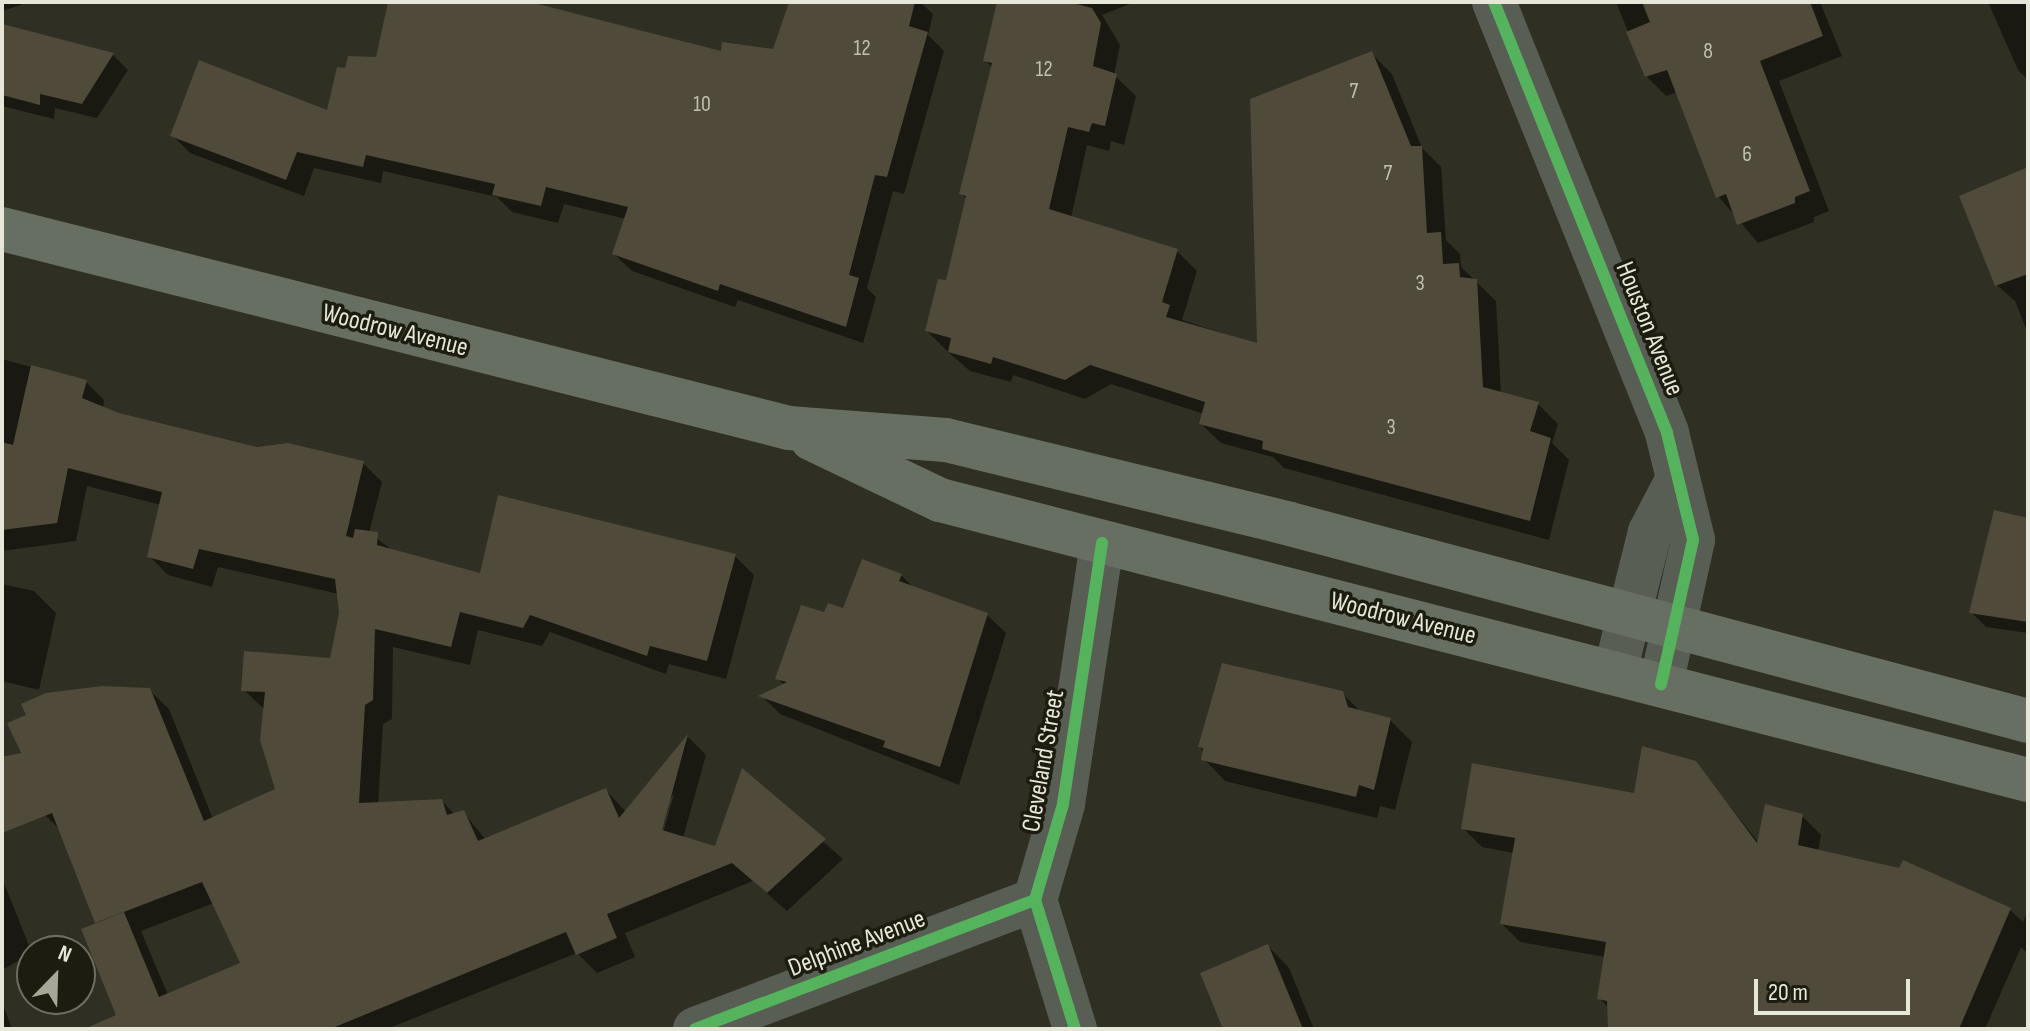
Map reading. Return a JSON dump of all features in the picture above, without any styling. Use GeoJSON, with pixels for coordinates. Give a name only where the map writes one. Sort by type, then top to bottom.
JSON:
{"type":"FeatureCollection","features":[{"type":"Feature","properties":{"kind":"main road","name":"Woodrow Avenue"},"geometry":{"type":"LineString","coordinates":[[2,229],[789,428],[946,440],[1627,611],[2028,721]]}},
{"type":"Feature","properties":{"kind":"main road","name":"Woodrow Avenue"},"geometry":{"type":"LineString","coordinates":[[789,428],[940,500],[2028,780]]}},
{"type":"Feature","properties":{"kind":"street","name":"Houston Avenue"},"geometry":{"type":"LineString","coordinates":[[1494,2],[1667,433],[1676,482],[1693,540],[1661,684]]}},
{"type":"Feature","properties":{"kind":"street"},"geometry":{"type":"LineString","coordinates":[[1615,672],[1627,611],[1650,532],[1676,482]]}},
{"type":"Feature","properties":{"kind":"street","name":"Cleveland Street"},"geometry":{"type":"LineString","coordinates":[[1035,900],[1063,804],[1102,543]]}},
{"type":"Feature","properties":{"kind":"street"},"geometry":{"type":"LineString","coordinates":[[1035,900],[1075,1029]]}},
{"type":"Feature","properties":{"kind":"street","name":"Delphine Avenue"},"geometry":{"type":"LineString","coordinates":[[695,1029],[1035,900]]}},
{"type":"Feature","properties":{"kind":"building"},"geometry":{"type":"Polygon","coordinates":[[[388,2],[530,2],[721,51],[722,42],[773,49],[789,2],[915,2],[909,26],[928,32],[887,177],[875,175],[849,275],[859,278],[846,327],[720,284],[718,291],[612,254],[628,207],[546,187],[541,206],[492,195],[495,184],[366,155],[363,167],[297,152],[286,180],[170,136],[199,60],[327,110],[337,67],[345,68],[348,56],[376,57],[388,2]]]}},
{"type":"Feature","properties":{"kind":"building"},"geometry":{"type":"Polygon","coordinates":[[[997,2],[1069,2],[1092,8],[1101,23],[1093,66],[1117,74],[1105,126],[1092,123],[1089,132],[1068,127],[1049,209],[1178,249],[1162,302],[1170,305],[1166,317],[1257,343],[1250,99],[1372,51],[1411,146],[1422,146],[1427,233],[1441,232],[1443,264],[1459,263],[1460,277],[1477,279],[1483,387],[1539,402],[1530,431],[1551,438],[1530,521],[1262,449],[1263,441],[1199,424],[1205,402],[1090,365],[1065,380],[993,357],[991,364],[948,352],[951,338],[925,331],[938,279],[946,280],[966,196],[959,194],[992,63],[983,61],[997,2]]]}},
{"type":"Feature","properties":{"kind":"building"},"geometry":{"type":"Polygon","coordinates":[[[1642,2],[1810,2],[1823,36],[1760,61],[1810,191],[1795,197],[1795,203],[1737,225],[1726,194],[1716,198],[1667,70],[1645,77],[1626,32],[1650,22],[1642,2]]]}},
{"type":"Feature","properties":{"kind":"building"},"geometry":{"type":"Polygon","coordinates":[[[2,24],[114,53],[82,104],[40,94],[40,105],[2,95],[2,24]]]}},
{"type":"Feature","properties":{"kind":"building"},"geometry":{"type":"Polygon","coordinates":[[[2028,167],[2028,274],[1995,286],[1959,196],[2028,167]]]}},
{"type":"Feature","properties":{"kind":"building"},"geometry":{"type":"Polygon","coordinates":[[[31,365],[87,380],[82,398],[119,413],[257,447],[288,443],[364,461],[346,536],[353,538],[355,529],[378,532],[377,545],[480,573],[498,495],[736,554],[707,661],[650,646],[647,656],[530,615],[523,628],[460,612],[451,647],[375,629],[373,700],[365,705],[359,803],[442,799],[447,815],[464,810],[478,841],[606,788],[619,818],[688,734],[662,830],[715,846],[742,768],[826,839],[767,893],[732,863],[607,914],[617,938],[576,955],[566,932],[330,1029],[84,1029],[116,1015],[96,966],[96,935],[83,935],[81,929],[124,912],[159,997],[240,963],[202,882],[95,923],[52,813],[2,833],[2,757],[21,753],[7,723],[26,715],[21,704],[46,693],[102,686],[150,688],[204,821],[275,789],[260,740],[265,692],[241,691],[244,651],[330,658],[339,613],[335,579],[199,549],[193,569],[147,557],[162,492],[68,468],[57,523],[2,530],[2,442],[13,445],[31,365]]]}},
{"type":"Feature","properties":{"kind":"building"},"geometry":{"type":"Polygon","coordinates":[[[1994,510],[2028,518],[2028,622],[1969,613],[1994,510]]]}},
{"type":"Feature","properties":{"kind":"building"},"geometry":{"type":"Polygon","coordinates":[[[862,559],[902,574],[899,581],[988,613],[940,767],[883,747],[885,741],[758,696],[787,682],[775,679],[801,605],[824,612],[828,603],[843,608],[862,559]]]}},
{"type":"Feature","properties":{"kind":"building"},"geometry":{"type":"Polygon","coordinates":[[[1222,663],[1343,691],[1348,707],[1391,718],[1374,790],[1359,785],[1356,797],[1201,760],[1203,748],[1198,747],[1222,663]]]}},
{"type":"Feature","properties":{"kind":"building"},"geometry":{"type":"Polygon","coordinates":[[[1642,746],[1696,761],[1757,843],[1765,804],[1803,814],[1798,845],[1899,868],[1903,860],[2011,908],[1959,1029],[1608,1029],[1607,1001],[1597,999],[1606,942],[1500,924],[1515,838],[1461,829],[1472,763],[1634,793],[1642,746]]]}},
{"type":"Feature","properties":{"kind":"building"},"geometry":{"type":"Polygon","coordinates":[[[1268,944],[1303,1029],[1223,1029],[1200,973],[1268,944]]]}},
{"type":"Feature","properties":{"kind":"cycle path"},"geometry":{"type":"LineString","coordinates":[[1494,2],[1667,433],[1693,540],[1661,684]]}},
{"type":"Feature","properties":{"kind":"cycle path"},"geometry":{"type":"LineString","coordinates":[[1075,1029],[1035,900],[1063,804],[1102,543]]}},
{"type":"Feature","properties":{"kind":"cycle path"},"geometry":{"type":"LineString","coordinates":[[695,1029],[1035,900]]}}]}
